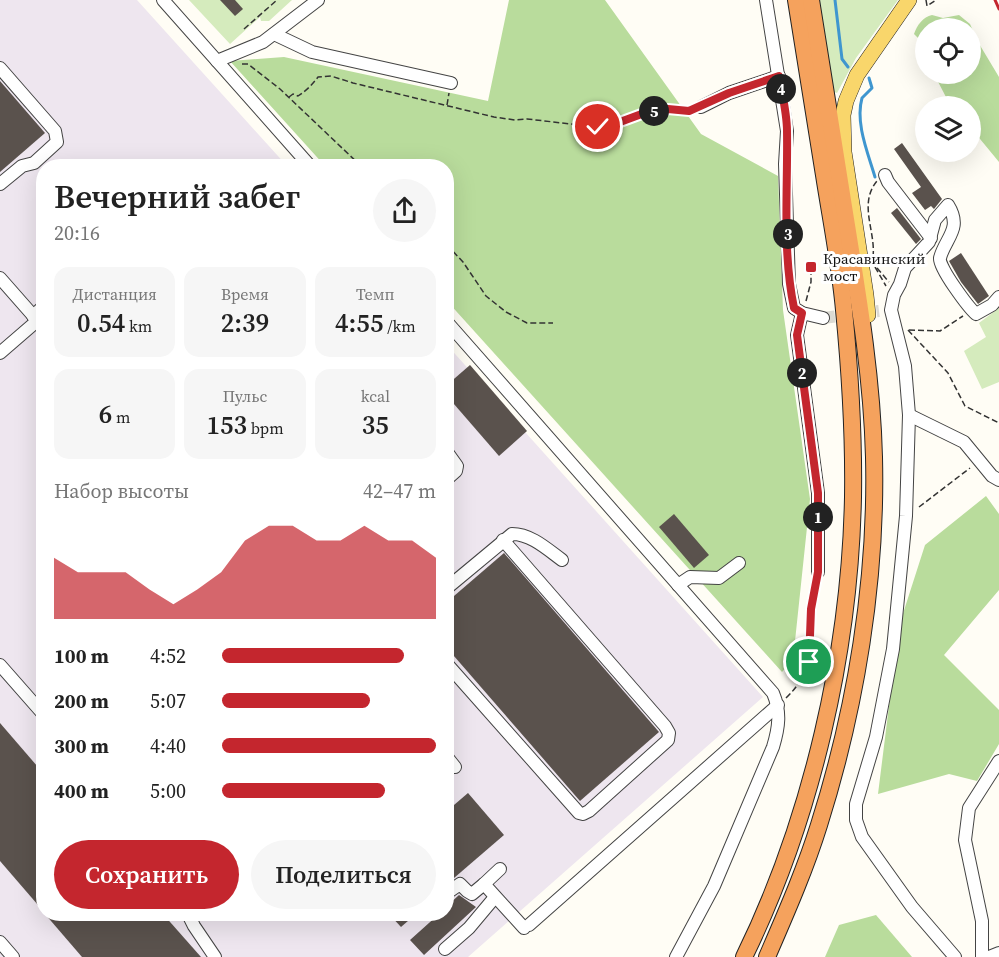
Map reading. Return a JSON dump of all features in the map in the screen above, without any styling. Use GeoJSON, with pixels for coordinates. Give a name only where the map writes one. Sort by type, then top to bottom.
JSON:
{"type":"FeatureCollection","features":[{"type":"Feature","properties":{"kind":"highway"},"geometry":{"type":"LineString","coordinates":[[744,957],[788,850],[815,764],[837,656],[851,542],[853,455],[850,372],[844,308],[796,0]]}},
{"type":"Feature","properties":{"kind":"highway"},"geometry":{"type":"LineString","coordinates":[[767,957],[818,827],[835,769],[856,668],[866,596],[874,499],[874,455],[868,372],[811,0]]}},
{"type":"Feature","properties":{"kind":"main road"},"geometry":{"type":"LineString","coordinates":[[788,0],[798,62],[818,139]]}},
{"type":"Feature","properties":{"kind":"main road"},"geometry":{"type":"LineString","coordinates":[[868,372],[866,295],[843,140],[843,115],[857,75],[909,0]]}},
{"type":"Feature","properties":{"kind":"main road"},"geometry":{"type":"LineString","coordinates":[[837,160],[853,207]]}},
{"type":"Feature","properties":{"kind":"street"},"geometry":{"type":"LineString","coordinates":[[163,0],[304,159]]}},
{"type":"Feature","properties":{"kind":"street"},"geometry":{"type":"LineString","coordinates":[[217,61],[263,42],[318,0]]}},
{"type":"Feature","properties":{"kind":"street"},"geometry":{"type":"LineString","coordinates":[[766,0],[787,130],[789,284],[794,308],[802,313],[823,318]]}},
{"type":"Feature","properties":{"kind":"street"},"geometry":{"type":"LineString","coordinates":[[274,34],[312,52],[451,83]]}},
{"type":"Feature","properties":{"kind":"street"},"geometry":{"type":"LineString","coordinates":[[0,69],[55,131],[57,142],[45,159]]}},
{"type":"Feature","properties":{"kind":"street"},"geometry":{"type":"LineString","coordinates":[[701,107],[729,93],[779,76]]}},
{"type":"Feature","properties":{"kind":"street"},"geometry":{"type":"LineString","coordinates":[[0,183],[22,166],[36,165]]}},
{"type":"Feature","properties":{"kind":"street"},"geometry":{"type":"LineString","coordinates":[[885,175],[931,238]]}},
{"type":"Feature","properties":{"kind":"street"},"geometry":{"type":"LineString","coordinates":[[956,957],[912,907],[862,837],[856,820],[856,804],[876,737],[892,649],[906,516],[909,415],[905,366],[890,303],[907,264],[927,246],[935,220],[948,205],[954,222],[940,264],[972,310],[978,314],[992,305],[999,297]]}},
{"type":"Feature","properties":{"kind":"street"},"geometry":{"type":"LineString","coordinates":[[0,278],[36,320]]}},
{"type":"Feature","properties":{"kind":"street"},"geometry":{"type":"LineString","coordinates":[[802,313],[797,335],[818,493],[818,572]]}},
{"type":"Feature","properties":{"kind":"street"},"geometry":{"type":"LineString","coordinates":[[0,353],[36,324]]}},
{"type":"Feature","properties":{"kind":"street"},"geometry":{"type":"LineString","coordinates":[[454,330],[773,693],[778,705],[779,726],[772,747],[714,886],[676,957]]}},
{"type":"Feature","properties":{"kind":"street"},"geometry":{"type":"LineString","coordinates":[[909,415],[964,442],[992,476],[999,480]]}},
{"type":"Feature","properties":{"kind":"street"},"geometry":{"type":"LineString","coordinates":[[454,582],[512,534],[521,534],[531,538],[562,560]]}},
{"type":"Feature","properties":{"kind":"street"},"geometry":{"type":"LineString","coordinates":[[454,672],[579,813],[589,811],[668,740],[669,733],[665,726],[503,540]]}},
{"type":"Feature","properties":{"kind":"street"},"geometry":{"type":"LineString","coordinates":[[678,585],[690,577],[723,577],[739,563]]}},
{"type":"Feature","properties":{"kind":"street"},"geometry":{"type":"LineString","coordinates":[[3,673],[36,706]]}},
{"type":"Feature","properties":{"kind":"street"},"geometry":{"type":"LineString","coordinates":[[483,884],[526,927],[778,705]]}},
{"type":"Feature","properties":{"kind":"street"},"geometry":{"type":"LineString","coordinates":[[982,957],[982,921],[965,840],[969,808],[999,761]]}},
{"type":"Feature","properties":{"kind":"street"},"geometry":{"type":"LineString","coordinates":[[454,888],[460,884],[472,894],[500,869]]}},
{"type":"Feature","properties":{"kind":"street"},"geometry":{"type":"LineString","coordinates":[[446,950],[469,928],[495,897]]}},
{"type":"Feature","properties":{"kind":"street"},"geometry":{"type":"LineString","coordinates":[[192,921],[215,957]]}},
{"type":"Feature","properties":{"kind":"street"},"geometry":{"type":"LineString","coordinates":[[0,942],[13,957]]}},
{"type":"Feature","properties":{"kind":"street"},"geometry":{"type":"LineString","coordinates":[[989,957],[999,953]]}},
{"type":"Feature","properties":{"kind":"path"},"geometry":{"type":"LineString","coordinates":[[244,29],[277,0]]}},
{"type":"Feature","properties":{"kind":"path"},"geometry":{"type":"LineString","coordinates":[[926,0],[927,6],[936,0]]}},
{"type":"Feature","properties":{"kind":"path"},"geometry":{"type":"LineString","coordinates":[[248,64],[289,98],[354,159]]}},
{"type":"Feature","properties":{"kind":"path"},"geometry":{"type":"LineString","coordinates":[[289,98],[292,94],[298,96],[311,87],[318,77],[331,75],[353,83],[515,120],[527,118],[598,127],[647,112],[668,109],[689,111],[701,107]]}},
{"type":"Feature","properties":{"kind":"path"},"geometry":{"type":"LineString","coordinates":[[873,258],[867,200],[875,182],[885,175]]}},
{"type":"Feature","properties":{"kind":"path"},"geometry":{"type":"LineString","coordinates":[[454,252],[486,296],[506,312],[527,323],[553,323]]}},
{"type":"Feature","properties":{"kind":"path"},"geometry":{"type":"LineString","coordinates":[[890,303],[874,265],[890,303]]}},
{"type":"Feature","properties":{"kind":"path"},"geometry":{"type":"LineString","coordinates":[[802,313],[811,282],[811,267]]}},
{"type":"Feature","properties":{"kind":"path"},"geometry":{"type":"LineString","coordinates":[[972,310],[940,331],[907,329],[948,373],[965,406],[999,423]]}},
{"type":"Feature","properties":{"kind":"path"},"geometry":{"type":"LineString","coordinates":[[906,516],[980,461]]}},
{"type":"Feature","properties":{"kind":"path"},"geometry":{"type":"LineString","coordinates":[[778,705],[796,689],[809,662],[811,609],[818,572]]}},
{"type":"Feature","properties":{"kind":"shaded area"},"geometry":{"type":"Polygon","coordinates":[[[0,0],[137,0],[281,159],[36,159],[36,921],[454,921],[454,353],[763,697],[468,957],[0,957],[0,0]]]}},
{"type":"Feature","properties":{"kind":"green space"},"geometry":{"type":"Polygon","coordinates":[[[189,0],[292,0],[269,21],[261,21],[260,17],[230,44],[189,0]]]}},
{"type":"Feature","properties":{"kind":"green space"},"geometry":{"type":"Polygon","coordinates":[[[509,0],[605,0],[701,134],[778,176],[783,310],[810,499],[793,660],[782,672],[454,309],[454,159],[319,159],[230,61],[284,57],[488,101],[509,0]]]}},
{"type":"Feature","properties":{"kind":"green space"},"geometry":{"type":"Polygon","coordinates":[[[819,0],[898,0],[856,58],[837,93],[832,89],[819,0]]]}},
{"type":"Feature","properties":{"kind":"green space"},"geometry":{"type":"Polygon","coordinates":[[[932,15],[943,18],[926,18],[932,15]]]}},
{"type":"Feature","properties":{"kind":"green space"},"geometry":{"type":"Polygon","coordinates":[[[959,15],[963,18],[943,18],[959,15]]]}},
{"type":"Feature","properties":{"kind":"green space"},"geometry":{"type":"Polygon","coordinates":[[[981,47],[999,77],[999,162],[981,140],[981,96],[945,96],[939,84],[981,84],[981,47]]]}},
{"type":"Feature","properties":{"kind":"green space"},"geometry":{"type":"Polygon","coordinates":[[[999,308],[999,382],[982,389],[964,351],[986,337],[979,323],[999,308]]]}},
{"type":"Feature","properties":{"kind":"green space"},"geometry":{"type":"Polygon","coordinates":[[[986,496],[999,514],[999,590],[944,655],[999,710],[999,744],[977,781],[949,774],[878,794],[899,626],[925,545],[986,496]]]}},
{"type":"Feature","properties":{"kind":"green space"},"geometry":{"type":"Polygon","coordinates":[[[876,915],[912,957],[825,957],[839,925],[876,915]]]}},
{"type":"Feature","properties":{"kind":"building"},"geometry":{"type":"Polygon","coordinates":[[[220,0],[235,0],[243,9],[235,16],[220,0]]]}},
{"type":"Feature","properties":{"kind":"building"},"geometry":{"type":"Polygon","coordinates":[[[0,81],[45,133],[0,172],[0,81]]]}},
{"type":"Feature","properties":{"kind":"building"},"geometry":{"type":"Polygon","coordinates":[[[902,143],[942,199],[934,209],[931,206],[925,210],[912,193],[921,187],[894,149],[902,143]]]}},
{"type":"Feature","properties":{"kind":"building"},"geometry":{"type":"Polygon","coordinates":[[[897,208],[921,239],[916,244],[891,213],[897,208]]]}},
{"type":"Feature","properties":{"kind":"building"},"geometry":{"type":"Polygon","coordinates":[[[961,253],[989,296],[978,304],[949,261],[961,253]]]}},
{"type":"Feature","properties":{"kind":"building"},"geometry":{"type":"Polygon","coordinates":[[[470,365],[527,431],[499,456],[454,404],[454,379],[470,365]]]}},
{"type":"Feature","properties":{"kind":"building"},"geometry":{"type":"Polygon","coordinates":[[[674,514],[709,555],[694,568],[659,527],[674,514]]]}},
{"type":"Feature","properties":{"kind":"building"},"geometry":{"type":"Polygon","coordinates":[[[504,553],[659,732],[580,801],[454,656],[454,596],[504,553]]]}},
{"type":"Feature","properties":{"kind":"building"},"geometry":{"type":"Polygon","coordinates":[[[0,723],[36,765],[36,903],[0,861],[0,723]]]}},
{"type":"Feature","properties":{"kind":"building"},"geometry":{"type":"Polygon","coordinates":[[[468,793],[504,835],[454,878],[454,805],[468,793]]]}},
{"type":"Feature","properties":{"kind":"building"},"geometry":{"type":"Polygon","coordinates":[[[459,895],[476,907],[424,955],[410,940],[431,921],[454,921],[454,900],[459,895]]]}},
{"type":"Feature","properties":{"kind":"building"},"geometry":{"type":"Polygon","coordinates":[[[51,921],[169,921],[201,957],[82,957],[51,921]]]}},
{"type":"Feature","properties":{"kind":"building"},"geometry":{"type":"Polygon","coordinates":[[[395,921],[408,921],[401,927],[395,921]]]}},
{"type":"Feature","properties":{"kind":"waterway"},"geometry":{"type":"LineString","coordinates":[[835,0],[842,59],[848,67]]}},
{"type":"Feature","properties":{"kind":"waterway"},"geometry":{"type":"LineString","coordinates":[[869,78],[872,88],[862,98],[860,118],[863,138],[875,177]]}},
{"type":"Feature","properties":{"kind":"tunnel"},"geometry":{"type":"LineString","coordinates":[[823,318],[879,311]]}},
{"type":"Feature","properties":{"kind":"railway"},"geometry":{"type":"LineString","coordinates":[[995,0],[999,9]]}},
{"type":"Feature","properties":{"kind":"place","name":"Красавинский мост"},"geometry":{"type":"Point","coordinates":[811,267]}},
{"type":"Feature","properties":{"kind":"route"},"geometry":{"type":"LineString","coordinates":[[598,127],[647,112],[668,109],[689,111],[729,93],[779,76],[787,130],[789,284],[794,308],[802,313],[797,335],[818,493],[818,572],[809,625],[809,662]]}}]}
